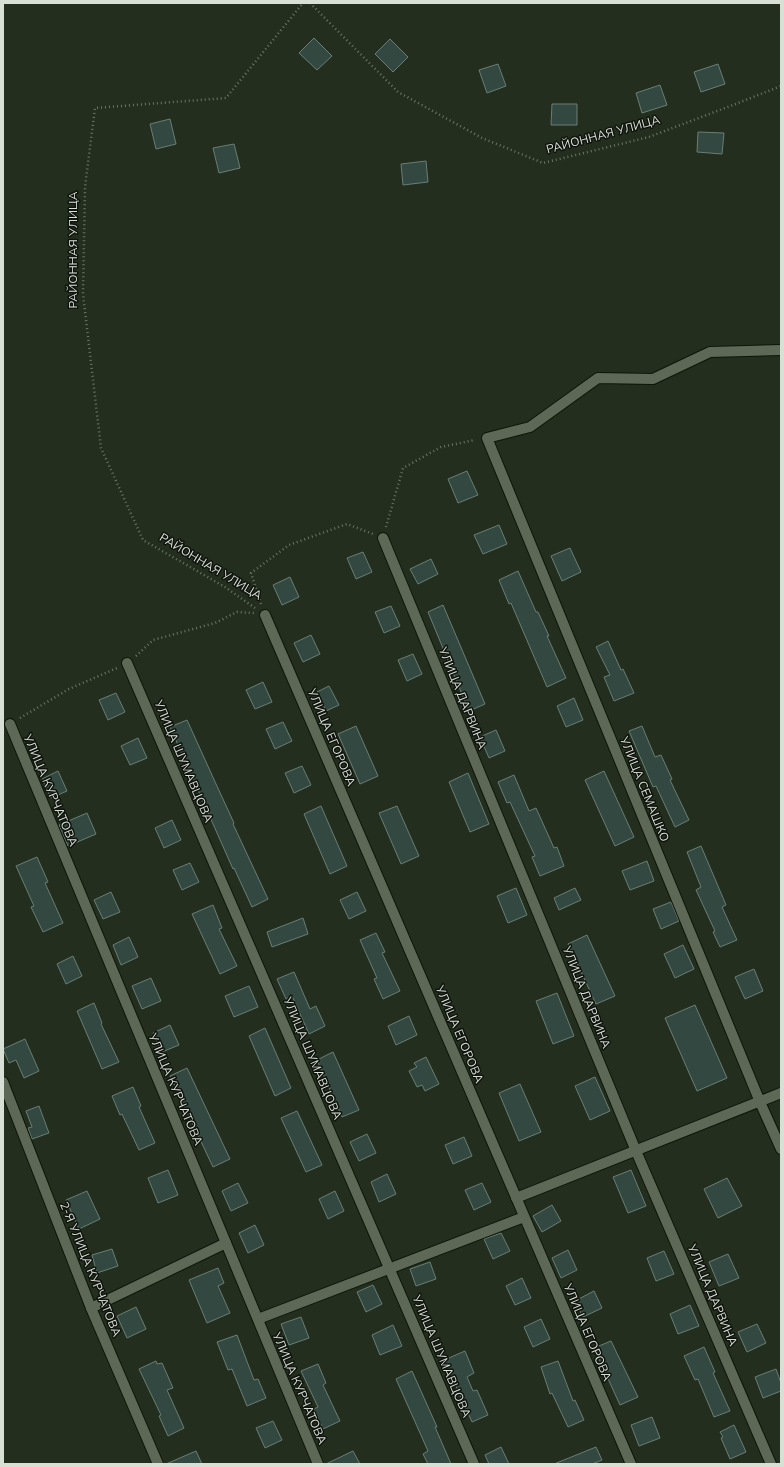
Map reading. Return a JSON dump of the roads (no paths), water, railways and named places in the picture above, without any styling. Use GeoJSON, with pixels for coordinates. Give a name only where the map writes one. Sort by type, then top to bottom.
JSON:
{"type":"FeatureCollection","features":[{"type":"Feature","properties":{"kind":"street","name":"УЛИЦА СЕМАШКО"},"geometry":{"type":"LineString","coordinates":[[781,350],[710,352],[652,379],[598,378],[530,427],[487,438],[760,1102],[781,1149]]}},
{"type":"Feature","properties":{"kind":"street","name":"УЛИЦА ДАРВИНА"},"geometry":{"type":"LineString","coordinates":[[383,538],[636,1151],[771,1464]]}},
{"type":"Feature","properties":{"kind":"street","name":"УЛИЦА ЕГОРОВА"},"geometry":{"type":"LineString","coordinates":[[265,615],[631,1464]]}},
{"type":"Feature","properties":{"kind":"street","name":"УЛИЦА ШУМАВЦОВА"},"geometry":{"type":"LineString","coordinates":[[127,663],[474,1464]]}},
{"type":"Feature","properties":{"kind":"street","name":"УЛИЦА КУРЧАТОВА"},"geometry":{"type":"LineString","coordinates":[[10,724],[318,1464]]}},
{"type":"Feature","properties":{"kind":"street","name":"2-Я УЛИЦА КУРЧАТОВА"},"geometry":{"type":"LineString","coordinates":[[3,1082],[91,1308],[158,1464]]}},
{"type":"Feature","properties":{"kind":"street"},"geometry":{"type":"LineString","coordinates":[[516,1198],[781,1093]]}},
{"type":"Feature","properties":{"kind":"street"},"geometry":{"type":"LineString","coordinates":[[258,1319],[524,1217]]}},
{"type":"Feature","properties":{"kind":"street"},"geometry":{"type":"LineString","coordinates":[[91,1308],[226,1243]]}}]}
